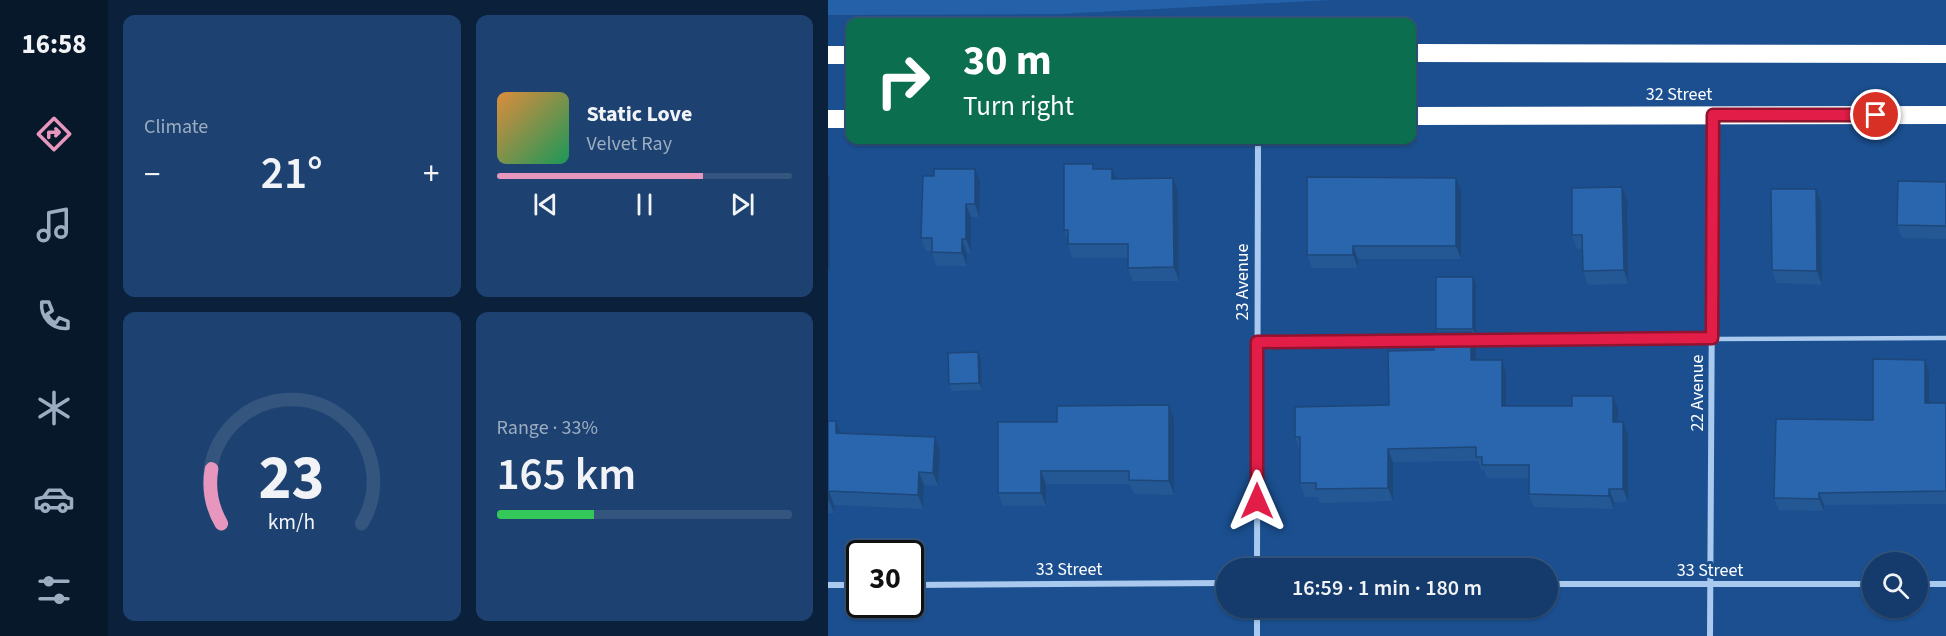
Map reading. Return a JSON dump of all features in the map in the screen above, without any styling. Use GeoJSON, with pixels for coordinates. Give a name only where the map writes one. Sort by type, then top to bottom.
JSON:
{"type":"FeatureCollection","features":[{"type":"Feature","properties":{"kind":"highway"},"geometry":{"type":"LineString","coordinates":[[1416,53],[1946,54]]}},
{"type":"Feature","properties":{"kind":"highway"},"geometry":{"type":"LineString","coordinates":[[828,56],[846,55]]}},
{"type":"Feature","properties":{"kind":"highway","name":"32 Street"},"geometry":{"type":"LineString","coordinates":[[1416,116],[1946,115]]}},
{"type":"Feature","properties":{"kind":"highway"},"geometry":{"type":"LineString","coordinates":[[828,119],[846,119]]}},
{"type":"Feature","properties":{"kind":"street","name":"22 Avenue"},"geometry":{"type":"LineString","coordinates":[[1710,636],[1713,115]]}},
{"type":"Feature","properties":{"kind":"street","name":"23 Avenue"},"geometry":{"type":"LineString","coordinates":[[1257,558],[1258,144]]}},
{"type":"Feature","properties":{"kind":"street","name":"33 Street"},"geometry":{"type":"LineString","coordinates":[[924,585],[1216,583]]}},
{"type":"Feature","properties":{"kind":"street","name":"33 Street"},"geometry":{"type":"LineString","coordinates":[[1558,584],[1862,584]]}},
{"type":"Feature","properties":{"kind":"street"},"geometry":{"type":"LineString","coordinates":[[1928,584],[1946,584]]}},
{"type":"Feature","properties":{"kind":"street"},"geometry":{"type":"LineString","coordinates":[[828,585],[846,585]]}},
{"type":"Feature","properties":{"kind":"street"},"geometry":{"type":"LineString","coordinates":[[1257,618],[1257,636]]}},
{"type":"Feature","properties":{"kind":"lane"},"geometry":{"type":"LineString","coordinates":[[1461,340],[1946,338]]}},
{"type":"Feature","properties":{"kind":"lane"},"geometry":{"type":"LineString","coordinates":[[1257,342],[1449,340]]}},
{"type":"Feature","properties":{"kind":"shaded area"},"geometry":{"type":"Polygon","coordinates":[[[828,0],[1333,0],[1059,14],[828,15],[828,0]]]}},
{"type":"Feature","properties":{"kind":"building"},"geometry":{"type":"Polygon","coordinates":[[[1064,164],[1093,164],[1093,169],[1112,169],[1112,179],[1173,178],[1174,267],[1128,268],[1128,244],[1068,244],[1068,230],[1064,230],[1064,164]]]}},
{"type":"Feature","properties":{"kind":"building"},"geometry":{"type":"Polygon","coordinates":[[[934,169],[975,169],[975,204],[966,204],[966,239],[962,239],[962,253],[932,252],[932,238],[921,238],[923,176],[934,176],[934,169]]]}},
{"type":"Feature","properties":{"kind":"building"},"geometry":{"type":"Polygon","coordinates":[[[1307,177],[1456,178],[1456,246],[1353,246],[1353,255],[1307,255],[1307,177]]]}},
{"type":"Feature","properties":{"kind":"building"},"geometry":{"type":"Polygon","coordinates":[[[1898,181],[1946,182],[1946,226],[1897,225],[1898,181]]]}},
{"type":"Feature","properties":{"kind":"building"},"geometry":{"type":"Polygon","coordinates":[[[1622,187],[1624,270],[1583,271],[1582,235],[1572,235],[1572,188],[1622,187]]]}},
{"type":"Feature","properties":{"kind":"building"},"geometry":{"type":"Polygon","coordinates":[[[1771,189],[1816,189],[1817,271],[1772,270],[1771,189]]]}},
{"type":"Feature","properties":{"kind":"building"},"geometry":{"type":"Polygon","coordinates":[[[1436,277],[1473,277],[1473,329],[1436,329],[1436,277]]]}},
{"type":"Feature","properties":{"kind":"building"},"geometry":{"type":"Polygon","coordinates":[[[1434,332],[1471,332],[1471,360],[1502,360],[1502,406],[1572,406],[1572,396],[1613,396],[1613,422],[1623,422],[1623,489],[1609,489],[1609,496],[1529,494],[1529,465],[1482,465],[1482,457],[1476,457],[1476,447],[1388,449],[1388,488],[1316,489],[1316,483],[1300,483],[1300,437],[1295,437],[1295,407],[1389,405],[1388,351],[1434,350],[1434,332]]]}},
{"type":"Feature","properties":{"kind":"building"},"geometry":{"type":"Polygon","coordinates":[[[978,352],[979,383],[949,384],[948,353],[978,352]]]}},
{"type":"Feature","properties":{"kind":"building"},"geometry":{"type":"Polygon","coordinates":[[[1873,359],[1925,360],[1925,403],[1946,403],[1946,491],[1819,493],[1819,499],[1774,498],[1776,419],[1873,420],[1873,359]]]}},
{"type":"Feature","properties":{"kind":"building"},"geometry":{"type":"Polygon","coordinates":[[[1169,405],[1169,481],[1129,480],[1129,471],[1041,471],[1041,493],[998,493],[998,422],[1057,422],[1057,406],[1169,405]]]}},
{"type":"Feature","properties":{"kind":"building"},"geometry":{"type":"Polygon","coordinates":[[[828,421],[836,421],[836,433],[935,437],[933,473],[919,472],[918,495],[829,491],[828,500],[828,421]]]}},
{"type":"Feature","properties":{"kind":"route"},"geometry":{"type":"LineString","coordinates":[[1257,501],[1257,342],[1712,338],[1713,115],[1876,115]]}}]}
